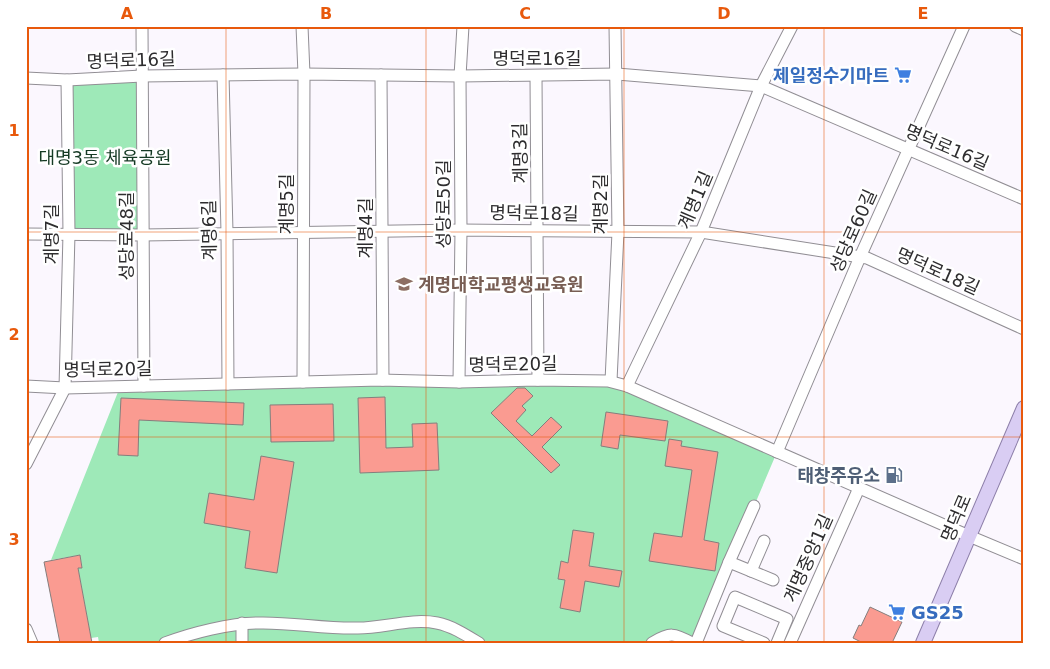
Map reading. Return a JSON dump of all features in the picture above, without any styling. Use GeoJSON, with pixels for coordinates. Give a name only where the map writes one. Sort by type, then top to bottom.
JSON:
{"type":"FeatureCollection","features":[{"type":"Feature","properties":{"kind":"main road","name":"명덕로"},"geometry":{"type":"LineString","coordinates":[[923,643],[1024,408]]}},
{"type":"Feature","properties":{"kind":"street","name":"성당로48길"},"geometry":{"type":"LineString","coordinates":[[142,26],[144,386]]}},
{"type":"Feature","properties":{"kind":"street","name":"계명5길"},"geometry":{"type":"LineString","coordinates":[[302,26],[304,74],[303,382]]}},
{"type":"Feature","properties":{"kind":"street","name":"성당로50길"},"geometry":{"type":"LineString","coordinates":[[459,382],[462,230],[460,76],[463,26]]}},
{"type":"Feature","properties":{"kind":"street","name":"계명2길"},"geometry":{"type":"LineString","coordinates":[[611,381],[618,232],[615,26]]}},
{"type":"Feature","properties":{"kind":"street","name":"계명1길"},"geometry":{"type":"LineString","coordinates":[[627,386],[701,232],[761,86],[792,26]]}},
{"type":"Feature","properties":{"kind":"street","name":"성당로60길"},"geometry":{"type":"LineString","coordinates":[[777,452],[860,257],[964,26]]}},
{"type":"Feature","properties":{"kind":"street"},"geometry":{"type":"LineString","coordinates":[[1015,26],[1024,30]]}},
{"type":"Feature","properties":{"kind":"street","name":"명덕로16길"},"geometry":{"type":"LineString","coordinates":[[26,78],[68,80],[142,76],[304,74],[536,76],[617,74],[761,86],[1024,198]]}},
{"type":"Feature","properties":{"kind":"street","name":"계명6길"},"geometry":{"type":"LineString","coordinates":[[224,75],[228,384]]}},
{"type":"Feature","properties":{"kind":"street","name":"계명4길"},"geometry":{"type":"LineString","coordinates":[[381,75],[383,380]]}},
{"type":"Feature","properties":{"kind":"street","name":"계명3길"},"geometry":{"type":"LineString","coordinates":[[536,76],[538,380]]}},
{"type":"Feature","properties":{"kind":"street","name":"계명7길"},"geometry":{"type":"LineString","coordinates":[[65,388],[69,234],[68,80]]}},
{"type":"Feature","properties":{"kind":"street","name":"명덕로18길"},"geometry":{"type":"LineString","coordinates":[[26,234],[462,230],[701,232],[867,258],[1024,329]]}},
{"type":"Feature","properties":{"kind":"street","name":"명덕로20길"},"geometry":{"type":"LineString","coordinates":[[26,386],[65,388],[383,380],[459,382],[611,381],[627,386],[1024,559]]}},
{"type":"Feature","properties":{"kind":"street"},"geometry":{"type":"LineString","coordinates":[[26,464],[65,388]]}},
{"type":"Feature","properties":{"kind":"street","name":"계명중앙1길"},"geometry":{"type":"LineString","coordinates":[[790,643],[859,488]]}},
{"type":"Feature","properties":{"kind":"street"},"geometry":{"type":"LineString","coordinates":[[652,643],[663,636],[676,634],[694,643],[754,506]]}},
{"type":"Feature","properties":{"kind":"street"},"geometry":{"type":"LineString","coordinates":[[751,571],[764,541]]}},
{"type":"Feature","properties":{"kind":"street"},"geometry":{"type":"LineString","coordinates":[[729,562],[773,580]]}},
{"type":"Feature","properties":{"kind":"street"},"geometry":{"type":"LineString","coordinates":[[758,642],[723,626],[735,597],[787,619],[777,643]]}},
{"type":"Feature","properties":{"kind":"street"},"geometry":{"type":"LineString","coordinates":[[165,643],[180,637],[260,622],[344,628],[416,622],[438,623],[463,633],[479,643]]}},
{"type":"Feature","properties":{"kind":"street"},"geometry":{"type":"LineString","coordinates":[[242,624],[242,643]]}},
{"type":"Feature","properties":{"kind":"street"},"geometry":{"type":"LineString","coordinates":[[26,629],[32,643]]}},
{"type":"Feature","properties":{"kind":"green space","name":"대명3동 체육공원"},"geometry":{"type":"Polygon","coordinates":[[[142,76],[143,235],[69,234],[67,80],[142,76]]]}},
{"type":"Feature","properties":{"kind":"green space"},"geometry":{"type":"Polygon","coordinates":[[[611,381],[777,452],[696,643],[99,643],[98,637],[91,638],[78,568],[82,567],[80,555],[51,560],[120,387],[611,381]]]}},
{"type":"Feature","properties":{"kind":"building"},"geometry":{"type":"Polygon","coordinates":[[[517,388],[525,388],[533,396],[522,406],[526,410],[516,421],[532,436],[551,417],[562,427],[542,447],[560,465],[551,473],[491,413],[517,388]]]}},
{"type":"Feature","properties":{"kind":"building"},"geometry":{"type":"Polygon","coordinates":[[[385,397],[386,448],[413,447],[412,424],[437,423],[439,470],[360,473],[358,398],[385,397]]]}},
{"type":"Feature","properties":{"kind":"building"},"geometry":{"type":"Polygon","coordinates":[[[121,398],[244,403],[243,425],[139,420],[138,456],[118,455],[121,398]]]}},
{"type":"Feature","properties":{"kind":"building"},"geometry":{"type":"Polygon","coordinates":[[[333,404],[334,441],[271,442],[270,405],[333,404]]]}},
{"type":"Feature","properties":{"kind":"building"},"geometry":{"type":"Polygon","coordinates":[[[606,412],[668,421],[665,441],[620,435],[618,449],[601,446],[606,412]]]}},
{"type":"Feature","properties":{"kind":"building"},"geometry":{"type":"Polygon","coordinates":[[[669,439],[682,441],[681,446],[718,452],[704,540],[719,543],[715,571],[649,561],[654,533],[682,537],[692,470],[665,466],[669,439]]]}},
{"type":"Feature","properties":{"kind":"building"},"geometry":{"type":"Polygon","coordinates":[[[261,456],[294,462],[277,573],[245,568],[250,531],[204,523],[209,493],[254,500],[261,456]]]}},
{"type":"Feature","properties":{"kind":"building"},"geometry":{"type":"Polygon","coordinates":[[[573,530],[594,533],[589,566],[622,571],[619,587],[585,581],[580,612],[560,608],[565,580],[558,579],[561,561],[568,563],[573,530]]]}},
{"type":"Feature","properties":{"kind":"building"},"geometry":{"type":"Polygon","coordinates":[[[80,555],[82,568],[78,568],[92,643],[60,643],[44,562],[80,555]]]}},
{"type":"Feature","properties":{"kind":"building"},"geometry":{"type":"Polygon","coordinates":[[[870,607],[902,622],[892,643],[863,643],[853,638],[870,607]]]}},
{"type":"Feature","properties":{"kind":"place","name":"제일정수기마트"},"geometry":{"type":"Point","coordinates":[903,75]}},
{"type":"Feature","properties":{"kind":"place","name":"계명대학교평생교육원"},"geometry":{"type":"Point","coordinates":[404,284]}},
{"type":"Feature","properties":{"kind":"place","name":"태창주유소"},"geometry":{"type":"Point","coordinates":[894,475]}},
{"type":"Feature","properties":{"kind":"place","name":"GS25"},"geometry":{"type":"Point","coordinates":[897,612]}}]}
